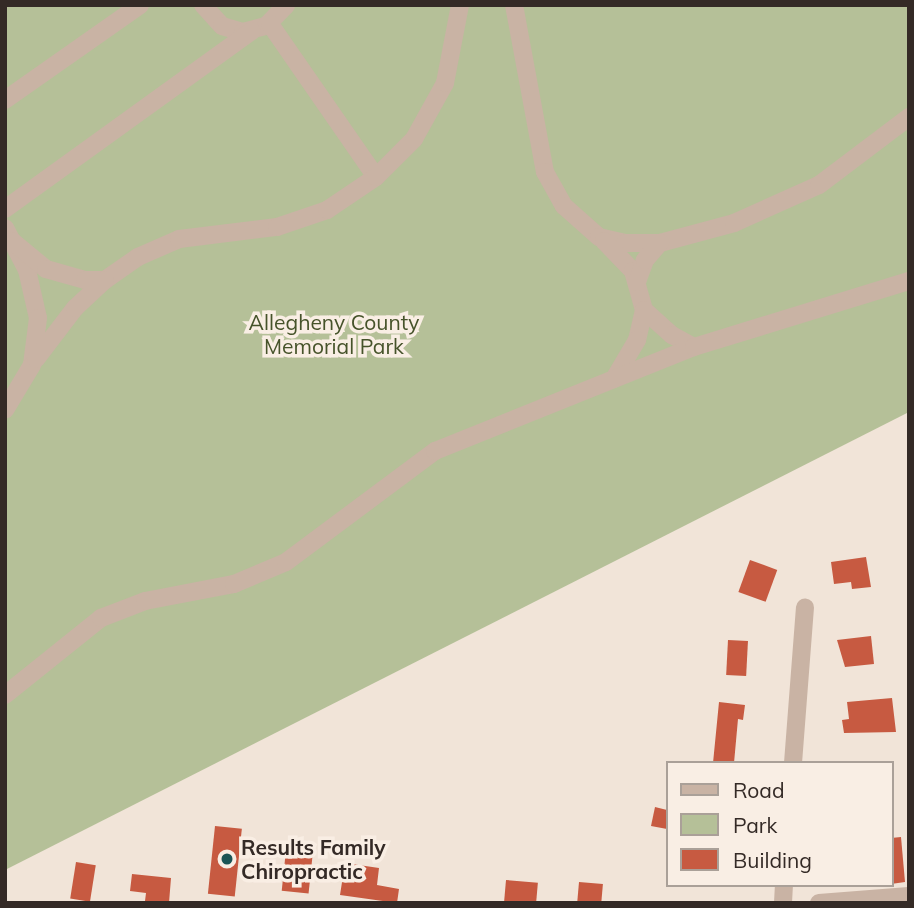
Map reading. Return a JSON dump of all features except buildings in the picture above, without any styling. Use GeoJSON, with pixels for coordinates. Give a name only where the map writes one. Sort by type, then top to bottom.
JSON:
{"type":"FeatureCollection","features":[{"type":"Feature","properties":{"kind":"street"},"geometry":{"type":"LineString","coordinates":[[5,100],[140,5]]}},
{"type":"Feature","properties":{"kind":"street"},"geometry":{"type":"LineString","coordinates":[[203,5],[222,26],[252,31]]}},
{"type":"Feature","properties":{"kind":"street"},"geometry":{"type":"LineString","coordinates":[[5,209],[252,31],[270,24],[286,5]]}},
{"type":"Feature","properties":{"kind":"street"},"geometry":{"type":"LineString","coordinates":[[5,410],[32,365],[75,308],[105,280],[138,257],[179,239],[277,227],[327,210],[395,161],[434,106],[453,59],[460,5]]}},
{"type":"Feature","properties":{"kind":"street"},"geometry":{"type":"LineString","coordinates":[[514,5],[545,172],[564,206],[625,258],[637,282],[644,310],[637,340],[614,379]]}},
{"type":"Feature","properties":{"kind":"street"},"geometry":{"type":"LineString","coordinates":[[270,24],[376,177]]}},
{"type":"Feature","properties":{"kind":"street"},"geometry":{"type":"LineString","coordinates":[[598,237],[625,243],[660,243],[734,223],[819,185],[909,117]]}},
{"type":"Feature","properties":{"kind":"street"},"geometry":{"type":"LineString","coordinates":[[9,234],[46,269],[63,276],[105,280]]}},
{"type":"Feature","properties":{"kind":"street"},"geometry":{"type":"LineString","coordinates":[[9,234],[34,289],[38,344],[32,365]]}},
{"type":"Feature","properties":{"kind":"street"},"geometry":{"type":"LineString","coordinates":[[637,282],[645,260],[660,243]]}},
{"type":"Feature","properties":{"kind":"street"},"geometry":{"type":"LineString","coordinates":[[5,695],[101,618],[145,601],[262,574],[307,551],[385,485],[435,451],[695,346],[909,281]]}},
{"type":"Feature","properties":{"kind":"street"},"geometry":{"type":"LineString","coordinates":[[644,310],[672,335],[695,346]]}},
{"type":"Feature","properties":{"kind":"street"},"geometry":{"type":"LineString","coordinates":[[793,761],[805,607]]}},
{"type":"Feature","properties":{"kind":"street"},"geometry":{"type":"LineString","coordinates":[[818,903],[909,896]]}},
{"type":"Feature","properties":{"kind":"green space","name":"Allegheny County Memorial Park"},"geometry":{"type":"Polygon","coordinates":[[[5,5],[909,5],[909,412],[5,870],[5,5]]]}},
{"type":"Feature","properties":{"kind":"place","name":"Results Family Chiropractic"},"geometry":{"type":"Point","coordinates":[227,859]}}]}
